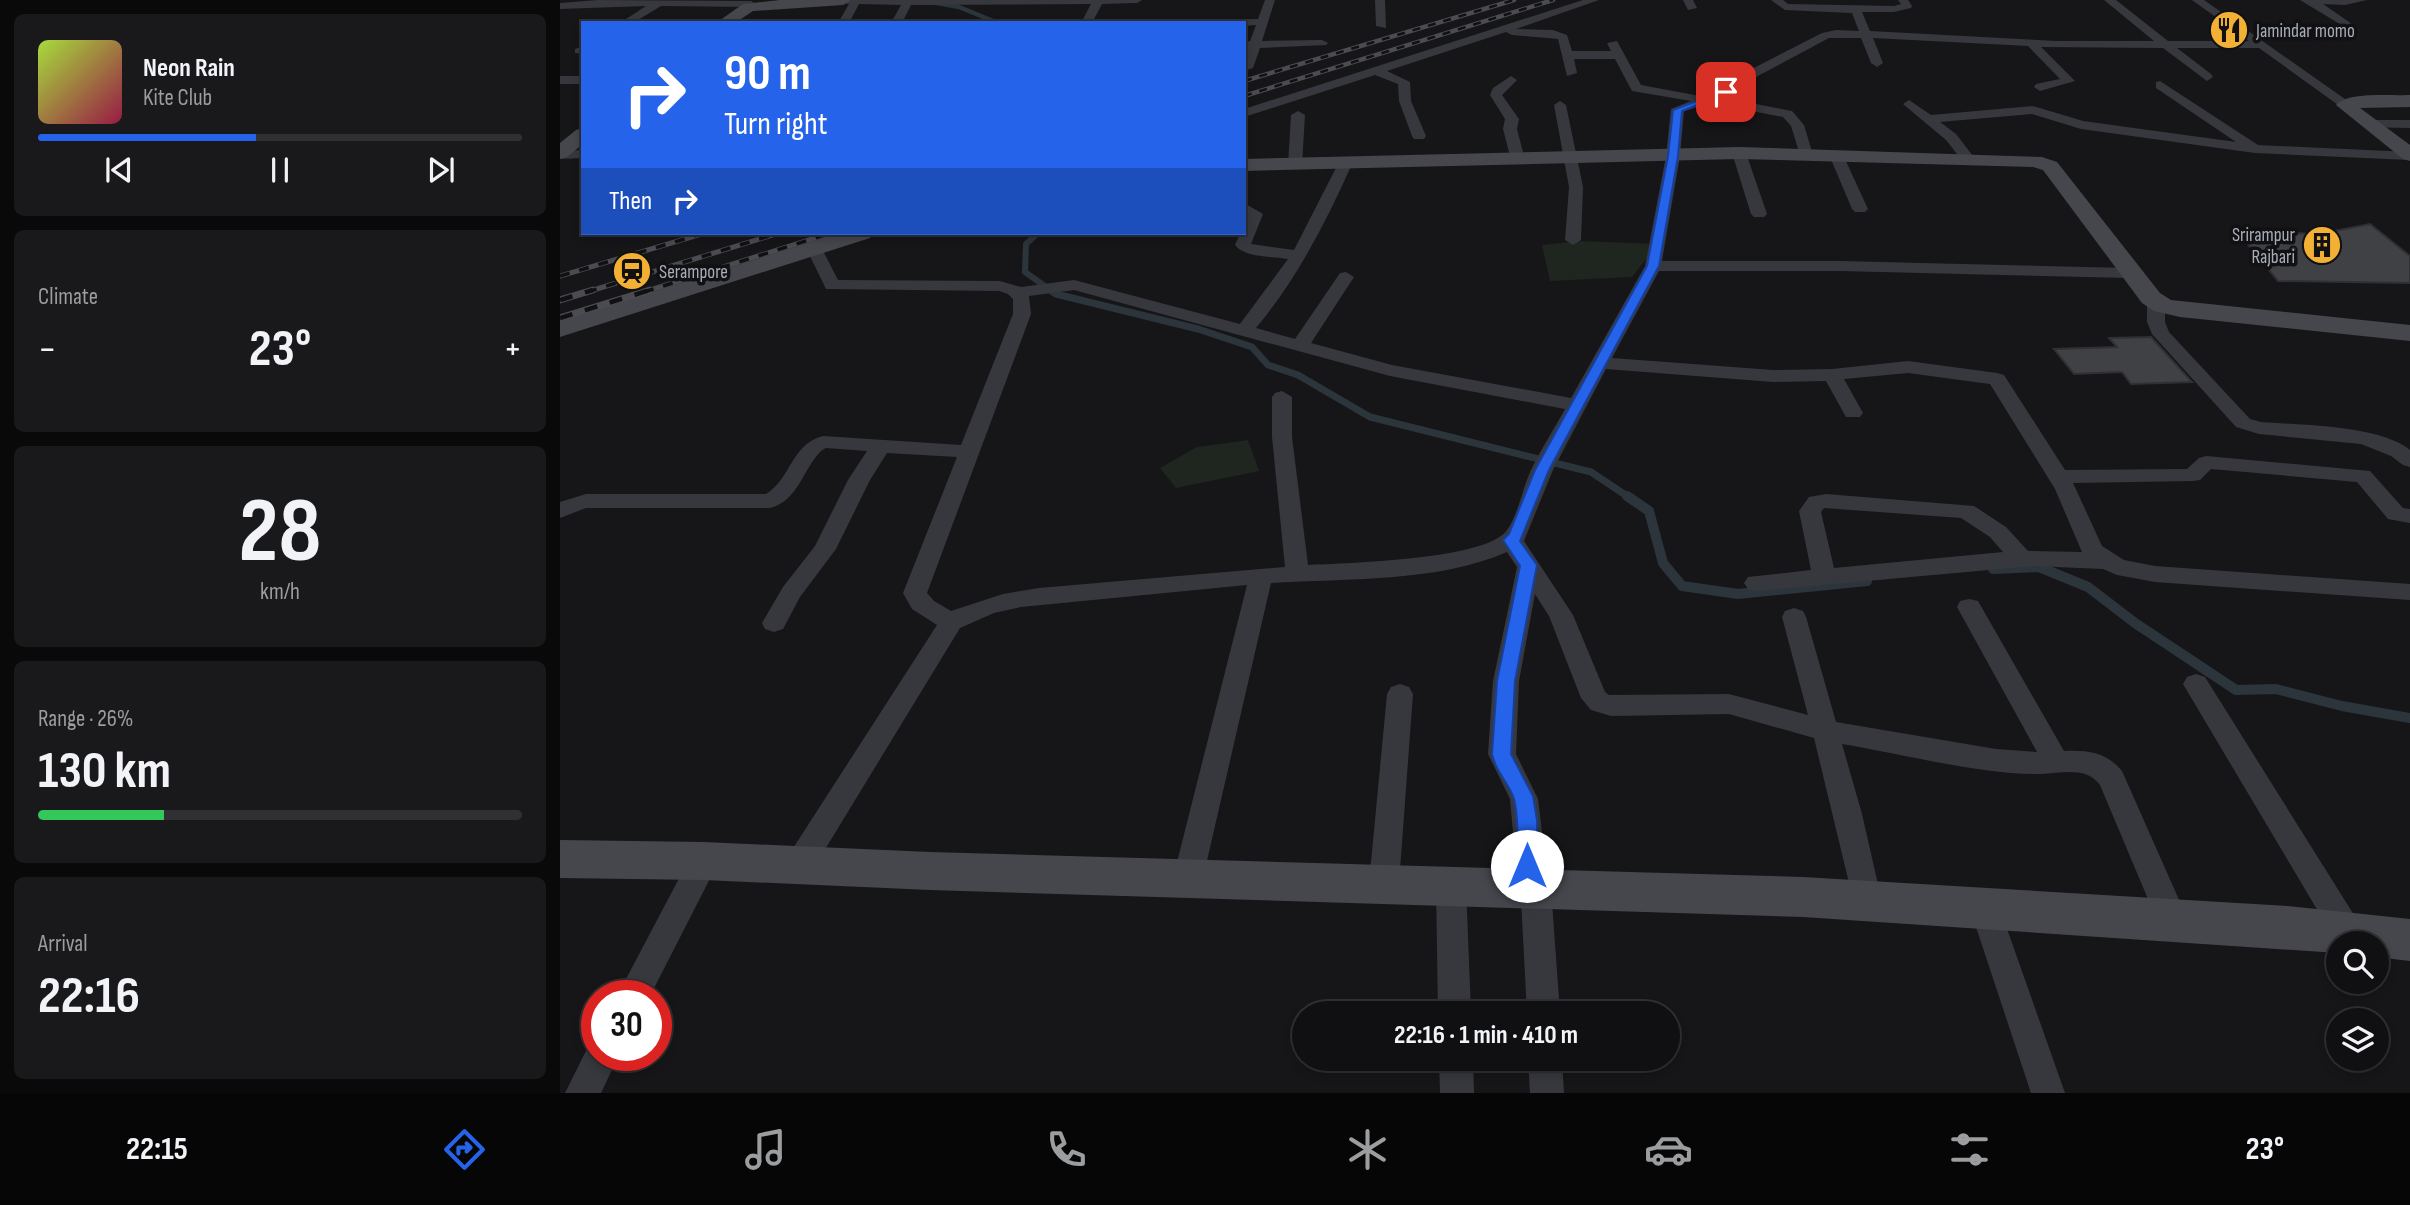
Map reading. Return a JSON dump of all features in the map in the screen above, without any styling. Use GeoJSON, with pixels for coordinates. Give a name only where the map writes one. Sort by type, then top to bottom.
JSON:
{"type":"FeatureCollection","features":[{"type":"Feature","properties":{"kind":"street"},"geometry":{"type":"LineString","coordinates":[[560,6],[682,1],[751,4],[1137,0]]}},
{"type":"Feature","properties":{"kind":"street"},"geometry":{"type":"LineString","coordinates":[[1247,68],[1250,45],[1270,0]]}},
{"type":"Feature","properties":{"kind":"street"},"geometry":{"type":"LineString","coordinates":[[1380,0],[1382,26]]}},
{"type":"Feature","properties":{"kind":"street"},"geometry":{"type":"LineString","coordinates":[[1246,112],[1594,0]]}},
{"type":"Feature","properties":{"kind":"street"},"geometry":{"type":"LineString","coordinates":[[1776,0],[1785,8],[1853,9],[1899,9],[1907,6],[1903,0]]}},
{"type":"Feature","properties":{"kind":"street"},"geometry":{"type":"LineString","coordinates":[[2109,0],[2207,77]]}},
{"type":"Feature","properties":{"kind":"street"},"geometry":{"type":"LineString","coordinates":[[2197,0],[2346,104],[2410,156]]}},
{"type":"Feature","properties":{"kind":"street"},"geometry":{"type":"LineString","coordinates":[[2308,1],[2362,0]]}},
{"type":"Feature","properties":{"kind":"street"},"geometry":{"type":"LineString","coordinates":[[843,21],[846,1]]}},
{"type":"Feature","properties":{"kind":"street"},"geometry":{"type":"LineString","coordinates":[[898,21],[908,1]]}},
{"type":"Feature","properties":{"kind":"street"},"geometry":{"type":"LineString","coordinates":[[1087,21],[1098,1]]}},
{"type":"Feature","properties":{"kind":"street"},"geometry":{"type":"LineString","coordinates":[[2308,1],[2348,26]]}},
{"type":"Feature","properties":{"kind":"street"},"geometry":{"type":"LineString","coordinates":[[628,21],[660,2]]}},
{"type":"Feature","properties":{"kind":"street"},"geometry":{"type":"LineString","coordinates":[[560,19],[584,4]]}},
{"type":"Feature","properties":{"kind":"street"},"geometry":{"type":"LineString","coordinates":[[727,21],[751,4]]}},
{"type":"Feature","properties":{"kind":"street"},"geometry":{"type":"LineString","coordinates":[[1853,9],[1858,11],[1863,33],[1877,63]]}},
{"type":"Feature","properties":{"kind":"street"},"geometry":{"type":"LineString","coordinates":[[1246,22],[1262,22]]}},
{"type":"Feature","properties":{"kind":"street"},"geometry":{"type":"LineString","coordinates":[[1502,29],[1560,35],[1564,38],[1571,73]]}},
{"type":"Feature","properties":{"kind":"street"},"geometry":{"type":"LineString","coordinates":[[799,865],[951,622],[984,605],[1189,580],[1433,563],[1486,552],[1516,536],[1546,462],[1653,266],[1673,156],[1678,110],[1708,100],[1826,35],[1863,33],[2031,43],[2259,45]]}},
{"type":"Feature","properties":{"kind":"street"},"geometry":{"type":"LineString","coordinates":[[1250,45],[1322,43]]}},
{"type":"Feature","properties":{"kind":"street"},"geometry":{"type":"LineString","coordinates":[[2031,43],[2069,81],[2040,87]]}},
{"type":"Feature","properties":{"kind":"street"},"geometry":{"type":"LineString","coordinates":[[1567,55],[1615,49],[1636,88],[1787,114],[1797,125],[1806,155]]}},
{"type":"Feature","properties":{"kind":"street"},"geometry":{"type":"LineString","coordinates":[[1376,70],[1405,82],[1405,101],[1419,136]]}},
{"type":"Feature","properties":{"kind":"street"},"geometry":{"type":"LineString","coordinates":[[560,80],[581,80]]}},
{"type":"Feature","properties":{"kind":"street"},"geometry":{"type":"LineString","coordinates":[[1511,80],[1497,91],[1496,95],[1512,119],[1510,129],[1518,160]]}},
{"type":"Feature","properties":{"kind":"street"},"geometry":{"type":"LineString","coordinates":[[2160,85],[2255,149]]}},
{"type":"Feature","properties":{"kind":"street"},"geometry":{"type":"LineString","coordinates":[[2346,104],[2410,101]]}},
{"type":"Feature","properties":{"kind":"street"},"geometry":{"type":"LineString","coordinates":[[1909,104],[1951,137],[1969,160]]}},
{"type":"Feature","properties":{"kind":"street"},"geometry":{"type":"LineString","coordinates":[[1560,105],[1576,187],[1573,240]]}},
{"type":"Feature","properties":{"kind":"street"},"geometry":{"type":"LineString","coordinates":[[1928,119],[2033,110],[2081,125],[2255,149],[2410,156]]}},
{"type":"Feature","properties":{"kind":"street"},"geometry":{"type":"LineString","coordinates":[[1295,165],[1297,150],[1294,138],[1298,116]]}},
{"type":"Feature","properties":{"kind":"street"},"geometry":{"type":"LineString","coordinates":[[2368,124],[2410,124]]}},
{"type":"Feature","properties":{"kind":"street"},"geometry":{"type":"LineString","coordinates":[[560,154],[581,136]]}},
{"type":"Feature","properties":{"kind":"street"},"geometry":{"type":"LineString","coordinates":[[1739,153],[1759,214]]}},
{"type":"Feature","properties":{"kind":"street"},"geometry":{"type":"LineString","coordinates":[[1246,166],[1739,153],[2035,161],[2050,166],[2129,273],[2156,303],[2180,309],[2408,337]]}},
{"type":"Feature","properties":{"kind":"street"},"geometry":{"type":"LineString","coordinates":[[560,154],[581,154]]}},
{"type":"Feature","properties":{"kind":"street"},"geometry":{"type":"LineString","coordinates":[[1837,157],[1860,209]]}},
{"type":"Feature","properties":{"kind":"street"},"geometry":{"type":"LineString","coordinates":[[1243,332],[1268,305],[1323,212],[1345,164]]}},
{"type":"Feature","properties":{"kind":"street"},"geometry":{"type":"LineString","coordinates":[[1246,208],[1255,214],[1243,245],[1246,248],[1297,255]]}},
{"type":"Feature","properties":{"kind":"street"},"geometry":{"type":"LineString","coordinates":[[560,329],[856,235]]}},
{"type":"Feature","properties":{"kind":"street"},"geometry":{"type":"LineString","coordinates":[[814,248],[832,285],[1000,286],[1022,298],[1022,314],[915,593],[925,608],[951,622]]}},
{"type":"Feature","properties":{"kind":"street"},"geometry":{"type":"LineString","coordinates":[[1653,266],[1840,266],[2129,273]]}},
{"type":"Feature","properties":{"kind":"street"},"geometry":{"type":"LineString","coordinates":[[1299,346],[1346,277]]}},
{"type":"Feature","properties":{"kind":"street"},"geometry":{"type":"LineString","coordinates":[[1017,293],[1074,285],[1403,373],[1490,391],[1537,396],[1578,407]]}},
{"type":"Feature","properties":{"kind":"street"},"geometry":{"type":"LineString","coordinates":[[2156,303],[2156,321],[2161,334],[2243,423],[2259,428],[2370,439],[2396,449],[2410,461]]}},
{"type":"Feature","properties":{"kind":"street"},"geometry":{"type":"LineString","coordinates":[[1601,363],[1773,376],[1832,375],[1908,367],[1997,379],[2059,477],[2092,550],[2105,561],[2117,567],[2155,574],[2410,592]]}},
{"type":"Feature","properties":{"kind":"street"},"geometry":{"type":"LineString","coordinates":[[1832,375],[1853,413]]}},
{"type":"Feature","properties":{"kind":"street"},"geometry":{"type":"LineString","coordinates":[[1282,397],[1283,458],[1297,574]]}},
{"type":"Feature","properties":{"kind":"street"},"geometry":{"type":"LineString","coordinates":[[560,511],[572,504],[586,501],[770,502],[780,495],[812,447],[818,443],[882,444],[969,452]]}},
{"type":"Feature","properties":{"kind":"street"},"geometry":{"type":"LineString","coordinates":[[774,623],[791,593],[825,549],[859,480],[882,444]]}},
{"type":"Feature","properties":{"kind":"street"},"geometry":{"type":"LineString","coordinates":[[2059,477],[2193,475],[2206,462],[2363,475],[2396,514],[2410,516]]}},
{"type":"Feature","properties":{"kind":"street"},"geometry":{"type":"LineString","coordinates":[[1824,577],[1810,511],[1817,502],[1826,501],[1966,511],[1998,532],[2022,559]]}},
{"type":"Feature","properties":{"kind":"street"},"geometry":{"type":"LineString","coordinates":[[1511,540],[1561,615],[1594,698],[1600,703],[1619,706],[1730,704],[1823,730],[1996,760],[2057,763],[2092,761],[2108,773],[2172,920]]}},
{"type":"Feature","properties":{"kind":"street"},"geometry":{"type":"LineString","coordinates":[[1756,583],[2022,559],[2105,561]]}},
{"type":"Feature","properties":{"kind":"street"},"geometry":{"type":"LineString","coordinates":[[1529,565],[1506,681],[1502,745],[1503,762],[1523,796],[1527,820],[1542,1001]]}},
{"type":"Feature","properties":{"kind":"street"},"geometry":{"type":"LineString","coordinates":[[1188,878],[1261,576]]}},
{"type":"Feature","properties":{"kind":"street"},"geometry":{"type":"LineString","coordinates":[[1969,607],[2057,763]]}},
{"type":"Feature","properties":{"kind":"street"},"geometry":{"type":"LineString","coordinates":[[1794,617],[1848,814],[1867,902]]}},
{"type":"Feature","properties":{"kind":"street"},"geometry":{"type":"LineString","coordinates":[[2196,684],[2346,931]]}},
{"type":"Feature","properties":{"kind":"street"},"geometry":{"type":"LineString","coordinates":[[1384,883],[1400,694]]}},
{"type":"Feature","properties":{"kind":"street"},"geometry":{"type":"LineString","coordinates":[[560,859],[705,861],[1531,888],[1867,902],[2326,931]]}},
{"type":"Feature","properties":{"kind":"street"},"geometry":{"type":"LineString","coordinates":[[642,980],[705,861]]}},
{"type":"Feature","properties":{"kind":"street"},"geometry":{"type":"LineString","coordinates":[[1451,885],[1455,1001]]}},
{"type":"Feature","properties":{"kind":"street"},"geometry":{"type":"LineString","coordinates":[[1985,909],[2048,1093]]}},
{"type":"Feature","properties":{"kind":"street"},"geometry":{"type":"LineString","coordinates":[[2389,938],[2410,940]]}},
{"type":"Feature","properties":{"kind":"street"},"geometry":{"type":"LineString","coordinates":[[582,1093],[594,1071]]}},
{"type":"Feature","properties":{"kind":"street"},"geometry":{"type":"LineString","coordinates":[[1456,1071],[1457,1093]]}},
{"type":"Feature","properties":{"kind":"street"},"geometry":{"type":"LineString","coordinates":[[1546,1071],[1547,1093]]}},
{"type":"Feature","properties":{"kind":"shaded area"},"geometry":{"type":"Polygon","coordinates":[[[1580,241],[1658,244],[1632,277],[1550,281],[1542,245],[1580,241]]]}},
{"type":"Feature","properties":{"kind":"shaded area"},"geometry":{"type":"Polygon","coordinates":[[[1248,440],[1259,471],[1176,488],[1160,468],[1197,447],[1248,440]]]}},
{"type":"Feature","properties":{"kind":"building","name":"Srirampur Rajbari"},"geometry":{"type":"Polygon","coordinates":[[[2370,224],[2410,256],[2410,283],[2278,281],[2237,231],[2319,234],[2370,224]]]}},
{"type":"Feature","properties":{"kind":"building"},"geometry":{"type":"Polygon","coordinates":[[[2151,337],[2192,382],[2131,384],[2122,372],[2074,374],[2054,349],[2117,347],[2109,338],[2151,337]]]}},
{"type":"Feature","properties":{"kind":"waterway"},"geometry":{"type":"LineString","coordinates":[[937,3],[959,7],[993,21]]}},
{"type":"Feature","properties":{"kind":"waterway"},"geometry":{"type":"LineString","coordinates":[[1036,235],[1026,244],[1025,272],[1053,292]]}},
{"type":"Feature","properties":{"kind":"waterway"},"geometry":{"type":"LineString","coordinates":[[1053,292],[1198,329],[1252,347],[1268,365],[1298,375],[1370,417],[1591,472],[1627,496]]}},
{"type":"Feature","properties":{"kind":"waterway"},"geometry":{"type":"LineString","coordinates":[[1627,496],[1649,511],[1663,563],[1682,586],[1738,594],[1867,581]]}},
{"type":"Feature","properties":{"kind":"waterway"},"geometry":{"type":"LineString","coordinates":[[1993,569],[2039,567],[2088,587],[2135,623],[2236,690],[2276,689],[2342,706],[2410,718]]}},
{"type":"Feature","properties":{"kind":"railway"},"geometry":{"type":"LineString","coordinates":[[1246,80],[1514,0]]}},
{"type":"Feature","properties":{"kind":"railway"},"geometry":{"type":"LineString","coordinates":[[1246,95],[1553,0]]}},
{"type":"Feature","properties":{"kind":"railway"},"geometry":{"type":"LineString","coordinates":[[560,276],[698,235]]}},
{"type":"Feature","properties":{"kind":"railway"},"geometry":{"type":"LineString","coordinates":[[587,292],[772,235]]}},
{"type":"Feature","properties":{"kind":"railway"},"geometry":{"type":"LineString","coordinates":[[644,292],[825,235]]}},
{"type":"Feature","properties":{"kind":"railway"},"geometry":{"type":"LineString","coordinates":[[560,300],[593,290]]}},
{"type":"Feature","properties":{"kind":"railway"},"geometry":{"type":"LineString","coordinates":[[560,318],[650,290]]}},
{"type":"Feature","properties":{"kind":"place","name":"Jamindar momo"},"geometry":{"type":"Point","coordinates":[2229,30]}},
{"type":"Feature","properties":{"kind":"place","name":"Srirampur Rajbari"},"geometry":{"type":"Point","coordinates":[2322,245]}},
{"type":"Feature","properties":{"kind":"place","name":"Serampore"},"geometry":{"type":"Point","coordinates":[632,271]}},
{"type":"Feature","properties":{"kind":"route"},"geometry":{"type":"LineString","coordinates":[[1527,866],[1527,820],[1523,796],[1503,762],[1502,754],[1506,681],[1529,565],[1511,540],[1516,536],[1542,470],[1653,266],[1659,244],[1678,110],[1726,92]]}}]}
